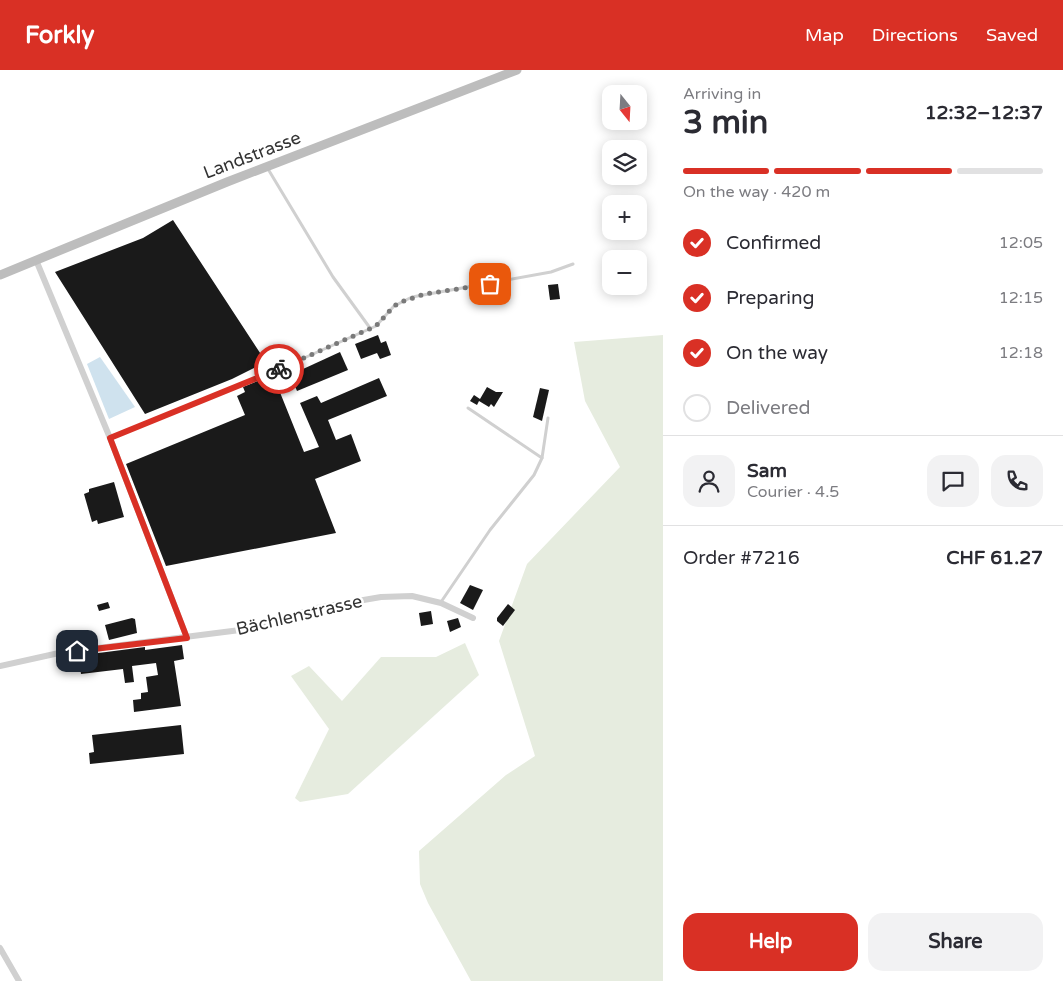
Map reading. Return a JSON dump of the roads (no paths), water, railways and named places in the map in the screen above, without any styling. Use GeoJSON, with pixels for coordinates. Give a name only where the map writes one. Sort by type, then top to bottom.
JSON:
{"type":"FeatureCollection","features":[{"type":"Feature","properties":{"kind":"main road","name":"Landstrasse"},"geometry":{"type":"LineString","coordinates":[[0,275],[268,166],[517,70]]}},
{"type":"Feature","properties":{"kind":"street"},"geometry":{"type":"LineString","coordinates":[[36,260],[110,438],[187,638]]}},
{"type":"Feature","properties":{"kind":"street","name":"Bächlenstrasse"},"geometry":{"type":"LineString","coordinates":[[0,666],[59,653],[248,629],[317,608],[354,600],[412,596],[441,603],[474,618]]}},
{"type":"Feature","properties":{"kind":"street"},"geometry":{"type":"LineString","coordinates":[[0,948],[19,981]]}},
{"type":"Feature","properties":{"kind":"lane"},"geometry":{"type":"LineString","coordinates":[[268,166],[333,276],[370,328]]}},
{"type":"Feature","properties":{"kind":"lane"},"geometry":{"type":"LineString","coordinates":[[110,438],[295,362],[370,328],[382,320],[394,306],[412,298],[551,272],[573,264]]}},
{"type":"Feature","properties":{"kind":"lane"},"geometry":{"type":"LineString","coordinates":[[468,408],[542,458]]}},
{"type":"Feature","properties":{"kind":"lane"},"geometry":{"type":"LineString","coordinates":[[441,603],[490,530],[534,475],[542,458],[548,418]]}},
{"type":"Feature","properties":{"kind":"water"},"geometry":{"type":"Polygon","coordinates":[[[100,357],[135,407],[109,419],[87,364],[100,357]]]}}]}
